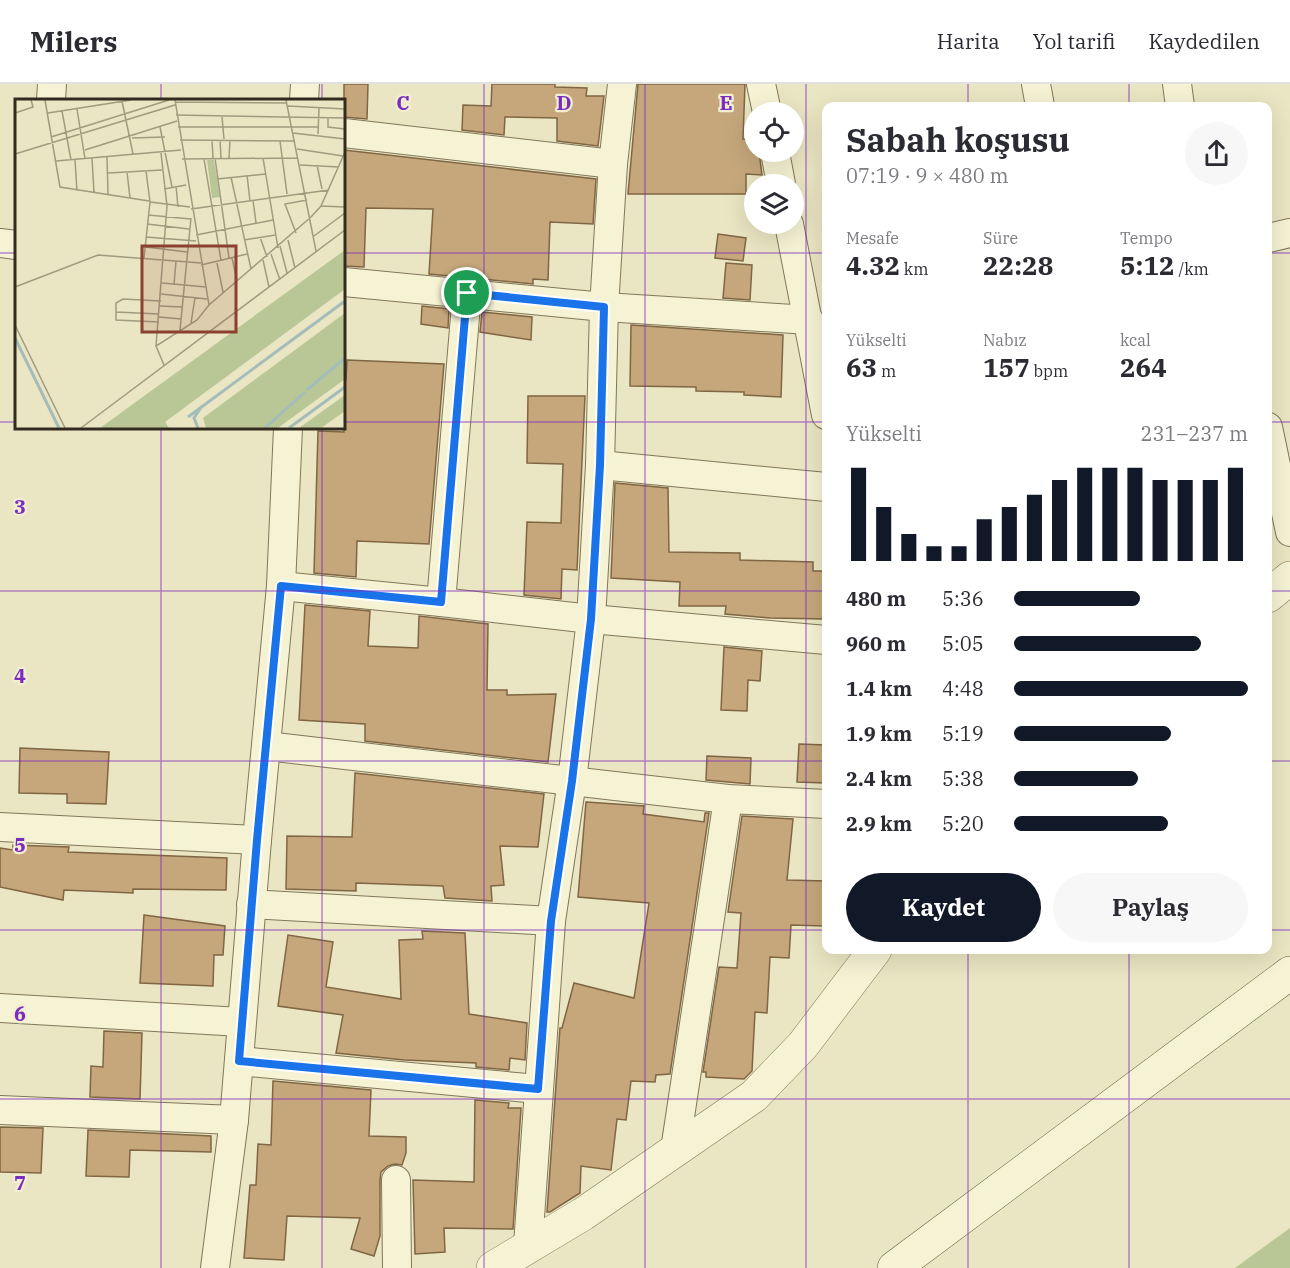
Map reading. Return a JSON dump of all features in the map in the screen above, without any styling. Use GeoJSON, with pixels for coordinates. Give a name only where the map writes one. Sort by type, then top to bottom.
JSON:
{"type":"FeatureCollection","features":[{"type":"Feature","properties":{"kind":"street"},"geometry":{"type":"LineString","coordinates":[[51,99],[52,84]]}},
{"type":"Feature","properties":{"kind":"street"},"geometry":{"type":"LineString","coordinates":[[304,99],[305,84]]}},
{"type":"Feature","properties":{"kind":"street"},"geometry":{"type":"LineString","coordinates":[[528,1245],[551,921],[572,781],[591,619],[600,465],[604,307],[613,164],[622,84]]}},
{"type":"Feature","properties":{"kind":"street"},"geometry":{"type":"LineString","coordinates":[[761,84],[764,102]]}},
{"type":"Feature","properties":{"kind":"street"},"geometry":{"type":"LineString","coordinates":[[1036,84],[1039,102]]}},
{"type":"Feature","properties":{"kind":"street"},"geometry":{"type":"LineString","coordinates":[[1177,84],[1179,102]]}},
{"type":"Feature","properties":{"kind":"street"},"geometry":{"type":"LineString","coordinates":[[345,133],[613,164]]}},
{"type":"Feature","properties":{"kind":"street"},"geometry":{"type":"LineString","coordinates":[[1272,237],[1290,233]]}},
{"type":"Feature","properties":{"kind":"street"},"geometry":{"type":"LineString","coordinates":[[791,234],[810,320],[820,352],[822,373]]}},
{"type":"Feature","properties":{"kind":"street"},"geometry":{"type":"LineString","coordinates":[[0,243],[15,245]]}},
{"type":"Feature","properties":{"kind":"street"},"geometry":{"type":"LineString","coordinates":[[345,282],[604,307],[810,320]]}},
{"type":"Feature","properties":{"kind":"street"},"geometry":{"type":"LineString","coordinates":[[441,602],[467,293]]}},
{"type":"Feature","properties":{"kind":"street"},"geometry":{"type":"LineString","coordinates":[[215,1268],[234,1120],[251,904],[281,586],[288,429]]}},
{"type":"Feature","properties":{"kind":"street"},"geometry":{"type":"LineString","coordinates":[[1272,446],[1290,532]]}},
{"type":"Feature","properties":{"kind":"street"},"geometry":{"type":"LineString","coordinates":[[600,465],[822,487]]}},
{"type":"Feature","properties":{"kind":"street"},"geometry":{"type":"LineString","coordinates":[[1272,593],[1290,578]]}},
{"type":"Feature","properties":{"kind":"street"},"geometry":{"type":"LineString","coordinates":[[281,586],[591,619],[822,640]]}},
{"type":"Feature","properties":{"kind":"street"},"geometry":{"type":"LineString","coordinates":[[266,746],[728,799],[822,804]]}},
{"type":"Feature","properties":{"kind":"street"},"geometry":{"type":"LineString","coordinates":[[675,1150],[728,799]]}},
{"type":"Feature","properties":{"kind":"street"},"geometry":{"type":"LineString","coordinates":[[0,826],[257,840]]}},
{"type":"Feature","properties":{"kind":"street"},"geometry":{"type":"LineString","coordinates":[[251,904],[551,921]]}},
{"type":"Feature","properties":{"kind":"street"},"geometry":{"type":"LineString","coordinates":[[493,1268],[583,1214],[754,1096],[803,1045],[872,954]]}},
{"type":"Feature","properties":{"kind":"street"},"geometry":{"type":"LineString","coordinates":[[894,1268],[1290,973]]}},
{"type":"Feature","properties":{"kind":"street"},"geometry":{"type":"LineString","coordinates":[[0,1008],[242,1022]]}},
{"type":"Feature","properties":{"kind":"street"},"geometry":{"type":"LineString","coordinates":[[239,1061],[538,1089]]}},
{"type":"Feature","properties":{"kind":"street"},"geometry":{"type":"LineString","coordinates":[[0,1110],[234,1120]]}},
{"type":"Feature","properties":{"kind":"street"},"geometry":{"type":"LineString","coordinates":[[396,1180],[397,1268]]}},
{"type":"Feature","properties":{"kind":"green space"},"geometry":{"type":"Polygon","coordinates":[[[1290,1228],[1290,1268],[1235,1268],[1290,1228]]]}},
{"type":"Feature","properties":{"kind":"building"},"geometry":{"type":"Polygon","coordinates":[[[344,84],[368,84],[367,119],[345,117],[344,84]]]}},
{"type":"Feature","properties":{"kind":"building"},"geometry":{"type":"Polygon","coordinates":[[[492,84],[555,84],[555,87],[587,88],[586,96],[604,96],[598,146],[557,141],[557,118],[505,117],[504,135],[462,130],[463,105],[491,106],[492,84]]]}},
{"type":"Feature","properties":{"kind":"building"},"geometry":{"type":"Polygon","coordinates":[[[638,84],[745,84],[744,162],[760,162],[762,174],[744,174],[744,194],[628,194],[638,84]]]}},
{"type":"Feature","properties":{"kind":"building"},"geometry":{"type":"Polygon","coordinates":[[[345,150],[596,179],[593,224],[550,222],[548,280],[533,279],[533,284],[429,274],[433,209],[366,208],[364,267],[345,266],[345,150]]]}},
{"type":"Feature","properties":{"kind":"building"},"geometry":{"type":"Polygon","coordinates":[[[718,234],[746,238],[743,261],[715,258],[718,234]]]}},
{"type":"Feature","properties":{"kind":"building"},"geometry":{"type":"Polygon","coordinates":[[[726,263],[752,265],[750,300],[723,298],[726,263]]]}},
{"type":"Feature","properties":{"kind":"building"},"geometry":{"type":"Polygon","coordinates":[[[422,306],[449,309],[448,328],[421,324],[422,306]]]}},
{"type":"Feature","properties":{"kind":"building"},"geometry":{"type":"Polygon","coordinates":[[[482,312],[532,317],[531,340],[480,332],[482,312]]]}},
{"type":"Feature","properties":{"kind":"building"},"geometry":{"type":"Polygon","coordinates":[[[631,325],[783,335],[781,397],[744,395],[744,392],[696,391],[696,387],[630,386],[631,325]]]}},
{"type":"Feature","properties":{"kind":"building"},"geometry":{"type":"Polygon","coordinates":[[[347,360],[444,364],[429,544],[357,541],[356,577],[314,573],[318,431],[344,432],[347,360]]]}},
{"type":"Feature","properties":{"kind":"building"},"geometry":{"type":"Polygon","coordinates":[[[528,396],[585,396],[577,570],[562,569],[561,599],[524,595],[527,522],[561,523],[563,464],[527,463],[528,396]]]}},
{"type":"Feature","properties":{"kind":"building"},"geometry":{"type":"Polygon","coordinates":[[[615,483],[668,488],[669,552],[740,553],[740,560],[813,562],[813,571],[822,571],[822,619],[725,614],[726,606],[679,606],[680,582],[611,578],[615,483]]]}},
{"type":"Feature","properties":{"kind":"building"},"geometry":{"type":"Polygon","coordinates":[[[305,605],[370,611],[368,646],[418,648],[419,616],[488,624],[487,690],[507,690],[507,695],[556,694],[548,762],[365,741],[365,724],[299,720],[305,605]]]}},
{"type":"Feature","properties":{"kind":"building"},"geometry":{"type":"Polygon","coordinates":[[[724,647],[762,651],[760,681],[748,680],[747,711],[721,710],[724,647]]]}},
{"type":"Feature","properties":{"kind":"building"},"geometry":{"type":"Polygon","coordinates":[[[799,744],[822,745],[822,783],[797,782],[799,744]]]}},
{"type":"Feature","properties":{"kind":"building"},"geometry":{"type":"Polygon","coordinates":[[[20,748],[109,752],[106,804],[67,803],[67,794],[19,793],[20,748]]]}},
{"type":"Feature","properties":{"kind":"building"},"geometry":{"type":"Polygon","coordinates":[[[707,756],[751,758],[750,784],[706,780],[707,756]]]}},
{"type":"Feature","properties":{"kind":"building"},"geometry":{"type":"Polygon","coordinates":[[[355,773],[544,794],[538,847],[500,846],[504,885],[491,886],[492,901],[445,898],[443,886],[356,883],[356,891],[286,889],[287,836],[352,837],[355,773]]]}},
{"type":"Feature","properties":{"kind":"building"},"geometry":{"type":"Polygon","coordinates":[[[586,802],[644,806],[643,814],[704,822],[705,813],[709,813],[670,1074],[656,1075],[655,1082],[631,1081],[626,1120],[617,1119],[611,1170],[581,1166],[580,1193],[547,1212],[560,1028],[562,1028],[574,983],[634,998],[649,903],[578,897],[586,802]]]}},
{"type":"Feature","properties":{"kind":"building"},"geometry":{"type":"Polygon","coordinates":[[[742,816],[793,819],[787,880],[822,881],[822,926],[791,925],[789,958],[770,957],[767,1013],[755,1012],[752,1071],[744,1079],[706,1077],[706,1072],[703,1072],[719,967],[737,968],[741,913],[728,912],[742,816]]]}},
{"type":"Feature","properties":{"kind":"building"},"geometry":{"type":"Polygon","coordinates":[[[13,845],[69,847],[68,852],[227,858],[226,890],[133,889],[133,893],[64,890],[63,900],[0,887],[0,848],[13,850],[13,845]]]}},
{"type":"Feature","properties":{"kind":"building"},"geometry":{"type":"Polygon","coordinates":[[[144,915],[225,926],[223,955],[214,955],[213,986],[140,983],[144,915]]]}},
{"type":"Feature","properties":{"kind":"building"},"geometry":{"type":"Polygon","coordinates":[[[422,931],[465,933],[469,1014],[527,1023],[525,1060],[510,1058],[509,1070],[476,1067],[476,1063],[404,1060],[336,1053],[343,1015],[278,1006],[288,935],[333,942],[326,987],[401,999],[399,940],[423,939],[422,931]]]}},
{"type":"Feature","properties":{"kind":"building"},"geometry":{"type":"Polygon","coordinates":[[[104,1031],[142,1033],[140,1099],[90,1097],[91,1066],[103,1067],[104,1031]]]}},
{"type":"Feature","properties":{"kind":"building"},"geometry":{"type":"Polygon","coordinates":[[[273,1081],[371,1090],[369,1136],[406,1137],[406,1153],[402,1165],[388,1166],[381,1172],[380,1236],[374,1256],[351,1249],[360,1218],[287,1216],[284,1260],[244,1258],[250,1185],[256,1185],[258,1144],[271,1145],[273,1081]]]}},
{"type":"Feature","properties":{"kind":"building"},"geometry":{"type":"Polygon","coordinates":[[[475,1100],[509,1103],[508,1108],[521,1108],[513,1229],[444,1228],[445,1252],[415,1254],[413,1180],[474,1182],[475,1100]]]}},
{"type":"Feature","properties":{"kind":"building"},"geometry":{"type":"Polygon","coordinates":[[[0,1127],[43,1128],[41,1173],[0,1172],[0,1127]]]}},
{"type":"Feature","properties":{"kind":"building"},"geometry":{"type":"Polygon","coordinates":[[[88,1130],[211,1136],[211,1152],[130,1150],[129,1177],[86,1176],[88,1130]]]}},
{"type":"Feature","properties":{"kind":"route"},"geometry":{"type":"LineString","coordinates":[[467,293],[604,307],[600,465],[591,619],[572,781],[551,921],[538,1089],[239,1061],[281,586],[441,602],[467,293]]}}]}
